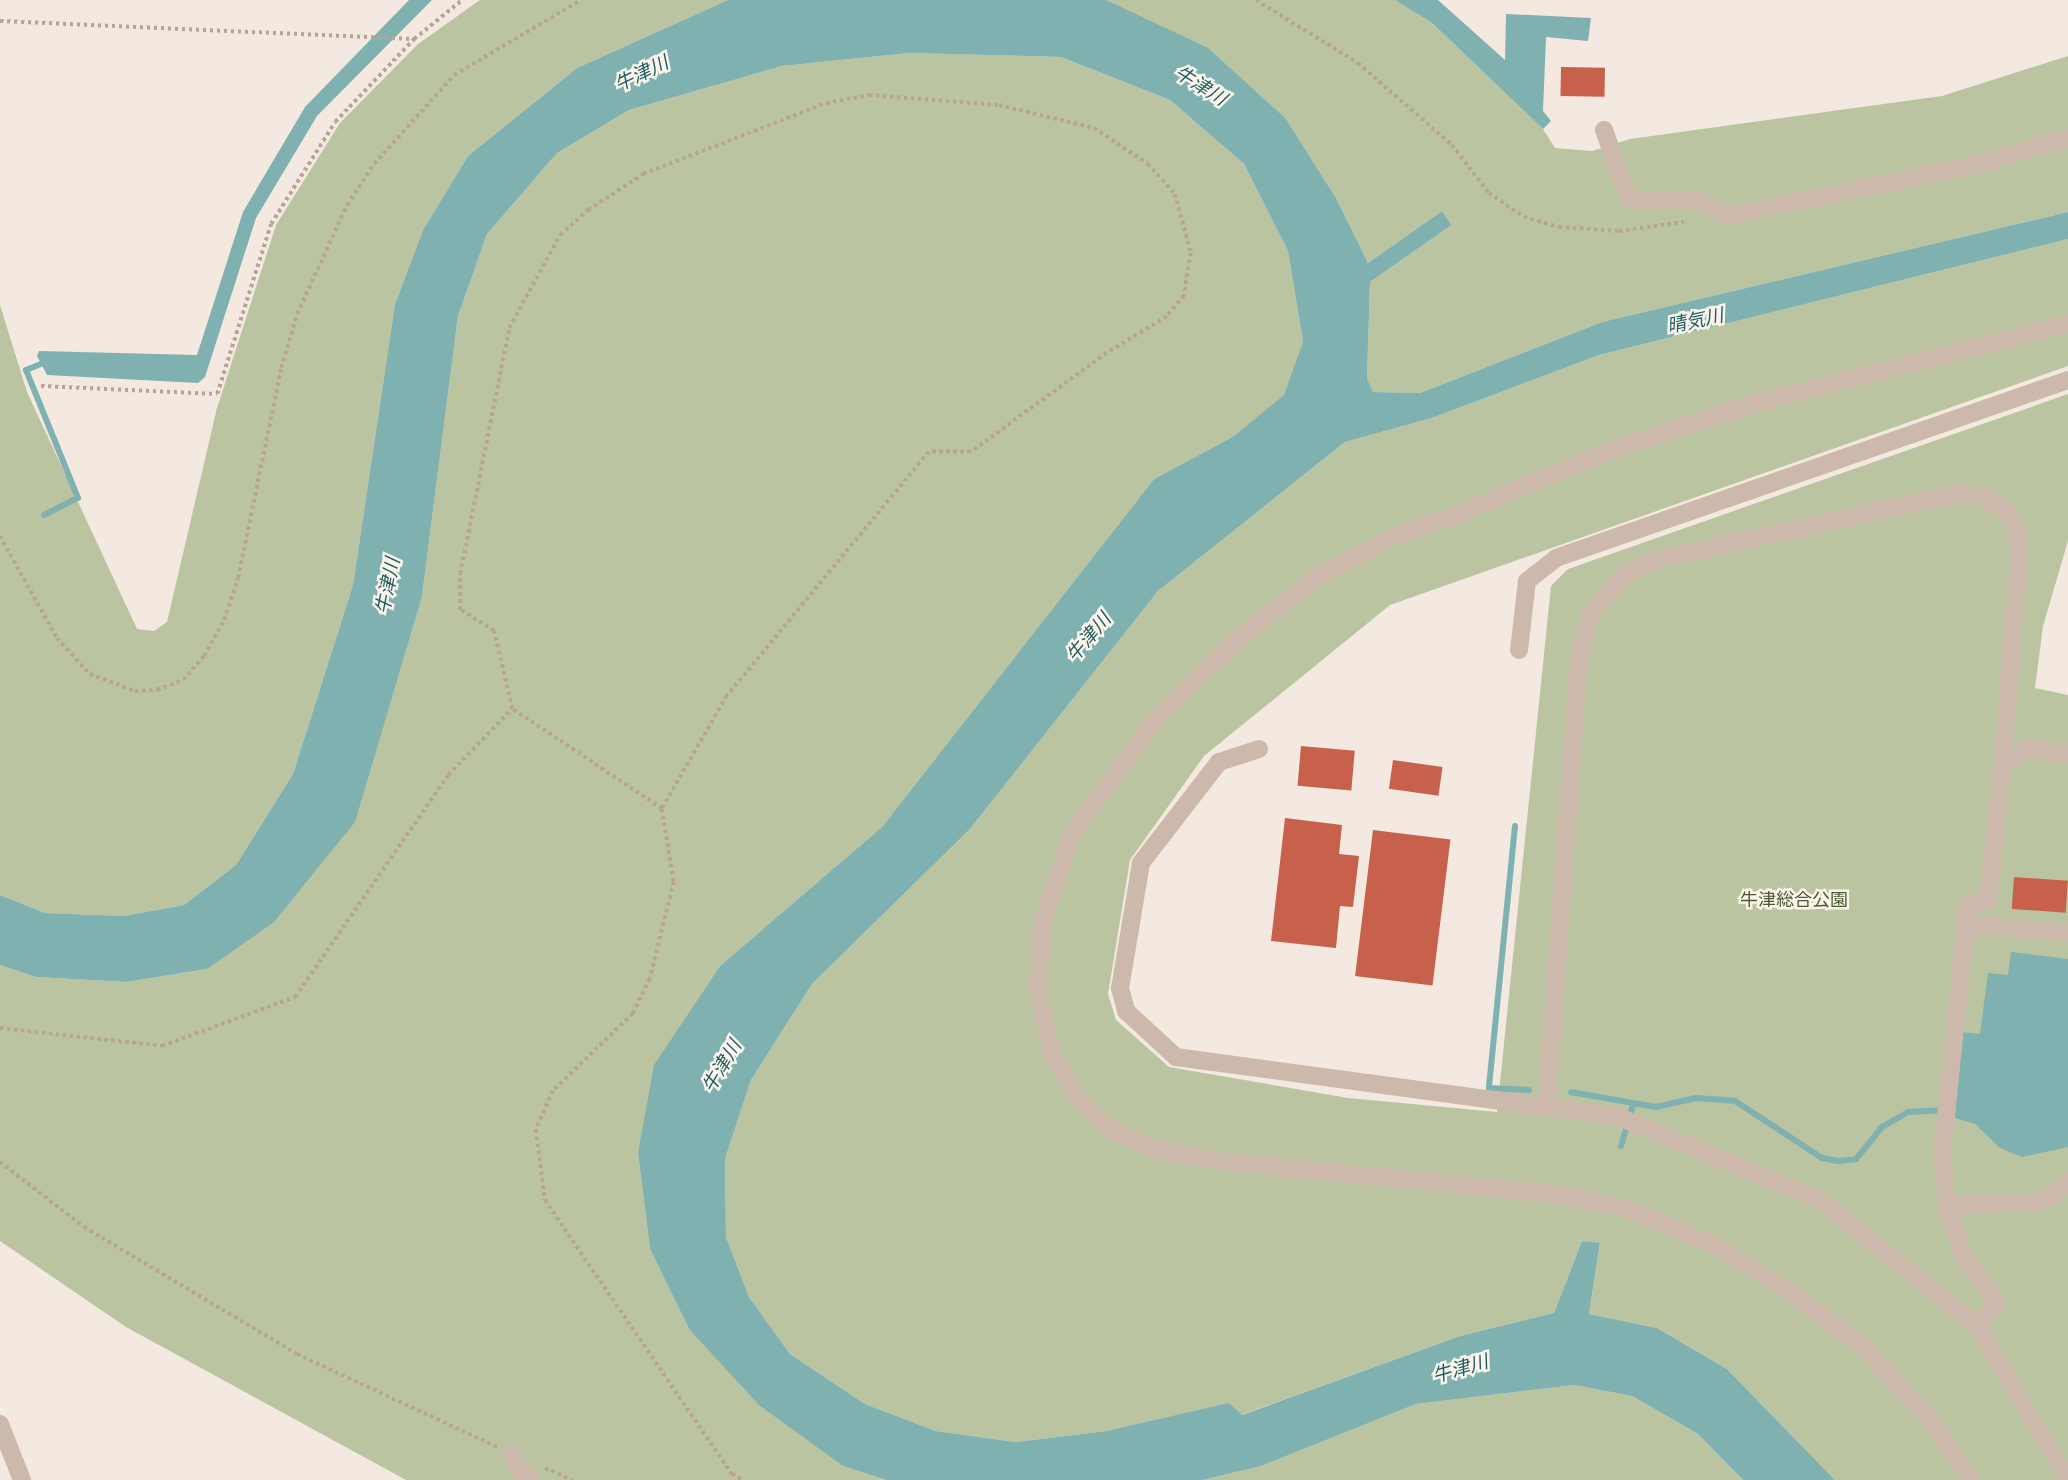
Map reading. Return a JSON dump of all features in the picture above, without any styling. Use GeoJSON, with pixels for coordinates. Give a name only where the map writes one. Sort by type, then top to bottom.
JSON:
{"type":"FeatureCollection","features":[{"type":"Feature","properties":{"kind":"street"},"geometry":{"type":"LineString","coordinates":[[1604,130],[1629,200],[1699,201],[1726,216],[1971,166],[2068,138]]}},
{"type":"Feature","properties":{"kind":"street"},"geometry":{"type":"LineString","coordinates":[[1971,1480],[1931,1420],[1860,1344],[1785,1289],[1714,1245],[1624,1208],[1553,1194],[1218,1161],[1155,1150],[1108,1128],[1077,1097],[1053,1056],[1038,993],[1042,923],[1072,832],[1159,715],[1241,636],[1317,577],[1396,535],[1456,515],[1601,454],[1759,402],[2068,324]]}},
{"type":"Feature","properties":{"kind":"street"},"geometry":{"type":"LineString","coordinates":[[1518,650],[1527,581],[1556,558],[2068,380]]}},
{"type":"Feature","properties":{"kind":"street"},"geometry":{"type":"LineString","coordinates":[[1547,1105],[1579,663],[1590,615],[1623,576],[1655,560],[1959,493],[1984,497],[2005,509],[2015,526],[2019,554],[1989,900],[1968,904],[1941,1154],[1947,1205],[1963,1255],[1996,1301],[1978,1327]]}},
{"type":"Feature","properties":{"kind":"street"},"geometry":{"type":"LineString","coordinates":[[1259,749],[1219,762],[1142,863],[1120,988],[1126,1011],[1176,1057],[1547,1105],[1619,1117],[1820,1200],[1978,1327],[2068,1480]]}},
{"type":"Feature","properties":{"kind":"street"},"geometry":{"type":"LineString","coordinates":[[2003,757],[2016,758],[2025,749],[2068,753]]}},
{"type":"Feature","properties":{"kind":"street"},"geometry":{"type":"LineString","coordinates":[[1966,924],[2068,933]]}},
{"type":"Feature","properties":{"kind":"street"},"geometry":{"type":"LineString","coordinates":[[1947,1205],[2034,1202],[2054,1195],[2068,1182]]}},
{"type":"Feature","properties":{"kind":"street"},"geometry":{"type":"LineString","coordinates":[[0,1424],[22,1480]]}},
{"type":"Feature","properties":{"kind":"street"},"geometry":{"type":"LineString","coordinates":[[512,1454],[519,1470],[530,1480]]}},
{"type":"Feature","properties":{"kind":"path"},"geometry":{"type":"LineString","coordinates":[[41,386],[217,394],[271,224],[335,121],[414,39],[463,0]]}},
{"type":"Feature","properties":{"kind":"path"},"geometry":{"type":"LineString","coordinates":[[0,536],[57,638],[90,674],[135,691],[157,690],[183,680],[204,656],[225,620],[238,578],[284,357],[297,314],[347,205],[381,155],[454,75],[581,0]]}},
{"type":"Feature","properties":{"kind":"path"},"geometry":{"type":"LineString","coordinates":[[1256,0],[1358,63],[1452,145],[1489,193],[1524,217],[1559,227],[1619,231],[1686,222]]}},
{"type":"Feature","properties":{"kind":"path"},"geometry":{"type":"LineString","coordinates":[[0,21],[414,39]]}},
{"type":"Feature","properties":{"kind":"path"},"geometry":{"type":"LineString","coordinates":[[662,809],[622,778],[512,709],[494,631],[460,610],[460,574],[509,328],[560,235],[587,211],[643,174],[826,103],[869,95],[999,105],[1094,128],[1148,164],[1175,194],[1191,253],[1184,296],[1167,317],[1107,353],[971,452],[929,452],[727,696],[662,809],[674,882],[650,979],[633,1014],[554,1091],[536,1130],[545,1200],[732,1474],[743,1480]]}},
{"type":"Feature","properties":{"kind":"path"},"geometry":{"type":"LineString","coordinates":[[0,1028],[162,1046],[295,997],[448,775],[512,709]]}},
{"type":"Feature","properties":{"kind":"path"},"geometry":{"type":"LineString","coordinates":[[0,1162],[84,1227],[297,1354],[512,1454]]}},
{"type":"Feature","properties":{"kind":"green space"},"geometry":{"type":"Polygon","coordinates":[[[480,0],[728,0],[577,68],[468,156],[423,230],[395,304],[353,585],[293,774],[236,865],[184,905],[124,916],[45,913],[0,895],[0,305],[27,392],[137,629],[154,631],[167,622],[217,408],[276,225],[340,123],[418,44],[480,0]]]}},
{"type":"Feature","properties":{"kind":"green space"},"geometry":{"type":"Polygon","coordinates":[[[1106,0],[1395,0],[1432,23],[1543,129],[1555,148],[1592,151],[1630,139],[1942,96],[2068,56],[2068,212],[1602,322],[1420,393],[1373,392],[1367,378],[1370,282],[1450,225],[1442,211],[1368,263],[1336,198],[1286,119],[1106,0]]]}},
{"type":"Feature","properties":{"kind":"green space"},"geometry":{"type":"Polygon","coordinates":[[[909,53],[1061,57],[1170,100],[1244,164],[1288,251],[1303,342],[1285,395],[1234,436],[1154,479],[882,827],[721,965],[638,1153],[650,1249],[689,1329],[843,1466],[886,1480],[406,1480],[126,1327],[0,1241],[0,965],[36,977],[126,982],[207,969],[422,596],[458,316],[487,234],[557,153],[629,110],[782,66],[909,53]]]}},
{"type":"Feature","properties":{"kind":"green space","name":"牛津総合公園"},"geometry":{"type":"Polygon","coordinates":[[[2068,239],[2068,366],[1390,605],[1204,756],[1130,860],[1108,994],[1116,1020],[1169,1067],[1348,1098],[1497,1112],[1551,586],[1568,569],[2068,394],[2068,541],[2043,626],[2035,688],[2068,695],[2068,1480],[1835,1480],[1727,1369],[1657,1328],[1589,1314],[1600,1244],[1582,1241],[1554,1313],[1460,1336],[1241,1415],[1015,1442],[936,1431],[865,1404],[790,1354],[749,1297],[726,1237],[725,1159],[751,1080],[812,984],[970,829],[1158,591],[1345,442],[1432,418],[1599,355],[2068,239]]]}},
{"type":"Feature","properties":{"kind":"green space"},"geometry":{"type":"Polygon","coordinates":[[[1574,1385],[1632,1396],[1698,1434],[1743,1480],[1203,1480],[1261,1466],[1416,1404],[1574,1385]]]}},
{"type":"Feature","properties":{"kind":"water"},"geometry":{"type":"Polygon","coordinates":[[[409,0],[432,0],[317,116],[256,218],[205,377],[198,383],[47,375],[37,356],[39,351],[197,355],[243,212],[305,107],[409,0]]]}},
{"type":"Feature","properties":{"kind":"water"},"geometry":{"type":"Polygon","coordinates":[[[728,0],[1106,0],[1208,48],[1286,119],[1336,198],[1368,263],[1442,211],[1451,225],[1370,282],[1367,378],[1373,392],[1420,393],[1602,322],[2068,212],[2068,239],[1599,355],[1432,418],[1345,442],[1158,591],[970,829],[812,984],[751,1080],[725,1159],[726,1237],[749,1297],[790,1354],[865,1404],[936,1431],[1015,1442],[1107,1431],[1229,1403],[1242,1415],[1460,1336],[1554,1313],[1582,1241],[1600,1243],[1589,1314],[1657,1328],[1727,1369],[1835,1480],[1743,1480],[1698,1434],[1632,1396],[1574,1385],[1416,1404],[1261,1466],[1203,1480],[886,1480],[843,1466],[759,1405],[689,1329],[650,1249],[638,1153],[654,1065],[721,965],[882,827],[1154,479],[1234,436],[1284,395],[1303,342],[1288,251],[1244,164],[1170,100],[1061,57],[909,53],[782,66],[629,110],[557,153],[487,234],[458,316],[422,596],[355,822],[274,922],[207,969],[126,982],[36,977],[0,965],[0,895],[45,913],[124,916],[184,905],[236,865],[293,774],[353,585],[395,304],[423,230],[468,156],[577,68],[728,0]]]}},
{"type":"Feature","properties":{"kind":"water"},"geometry":{"type":"Polygon","coordinates":[[[1395,0],[1438,0],[1505,60],[1506,14],[1591,18],[1588,41],[1546,37],[1543,111],[1551,121],[1543,129],[1432,23],[1395,0]]]}},
{"type":"Feature","properties":{"kind":"water"},"geometry":{"type":"Polygon","coordinates":[[[2011,952],[2068,959],[2068,1147],[2022,1157],[2000,1148],[1975,1124],[1955,1118],[1960,1032],[1980,1034],[1988,973],[2008,975],[2011,952]]]}},
{"type":"Feature","properties":{"kind":"building"},"geometry":{"type":"Polygon","coordinates":[[[1561,67],[1605,68],[1604,97],[1560,96],[1561,67]]]}},
{"type":"Feature","properties":{"kind":"building"},"geometry":{"type":"Polygon","coordinates":[[[1301,746],[1355,751],[1351,791],[1298,786],[1301,746]]]}},
{"type":"Feature","properties":{"kind":"building"},"geometry":{"type":"Polygon","coordinates":[[[1393,760],[1443,767],[1438,796],[1389,789],[1393,760]]]}},
{"type":"Feature","properties":{"kind":"building"},"geometry":{"type":"Polygon","coordinates":[[[1285,818],[1342,825],[1339,854],[1359,856],[1353,907],[1340,906],[1336,948],[1271,941],[1285,818]]]}},
{"type":"Feature","properties":{"kind":"building"},"geometry":{"type":"Polygon","coordinates":[[[1373,830],[1450,840],[1433,985],[1355,976],[1373,830]]]}},
{"type":"Feature","properties":{"kind":"building"},"geometry":{"type":"Polygon","coordinates":[[[2014,877],[2068,881],[2066,913],[2012,909],[2014,877]]]}},
{"type":"Feature","properties":{"kind":"waterway"},"geometry":{"type":"LineString","coordinates":[[44,515],[78,498],[26,370],[48,361]]}},
{"type":"Feature","properties":{"kind":"waterway"},"geometry":{"type":"LineString","coordinates":[[1515,826],[1489,1088],[1529,1090]]}},
{"type":"Feature","properties":{"kind":"waterway"},"geometry":{"type":"LineString","coordinates":[[1571,1092],[1656,1107],[1696,1098],[1735,1101],[1822,1158],[1838,1161],[1856,1159],[1882,1127],[1908,1112],[1946,1110]]}},
{"type":"Feature","properties":{"kind":"waterway"},"geometry":{"type":"LineString","coordinates":[[1621,1146],[1633,1105]]}},
{"type":"Feature","properties":{"kind":"water label","name":"牛津川"},"geometry":{"type":"Point","coordinates":[641,73]}},
{"type":"Feature","properties":{"kind":"water label","name":"牛津川"},"geometry":{"type":"Point","coordinates":[1201,85]}},
{"type":"Feature","properties":{"kind":"water label","name":"晴気川"},"geometry":{"type":"Point","coordinates":[1695,320]}},
{"type":"Feature","properties":{"kind":"water label","name":"牛津川"},"geometry":{"type":"Point","coordinates":[387,586]}},
{"type":"Feature","properties":{"kind":"water label","name":"牛津川"},"geometry":{"type":"Point","coordinates":[1088,637]}},
{"type":"Feature","properties":{"kind":"water label","name":"牛津川"},"geometry":{"type":"Point","coordinates":[721,1066]}},
{"type":"Feature","properties":{"kind":"water label","name":"牛津川"},"geometry":{"type":"Point","coordinates":[1460,1368]}}]}
